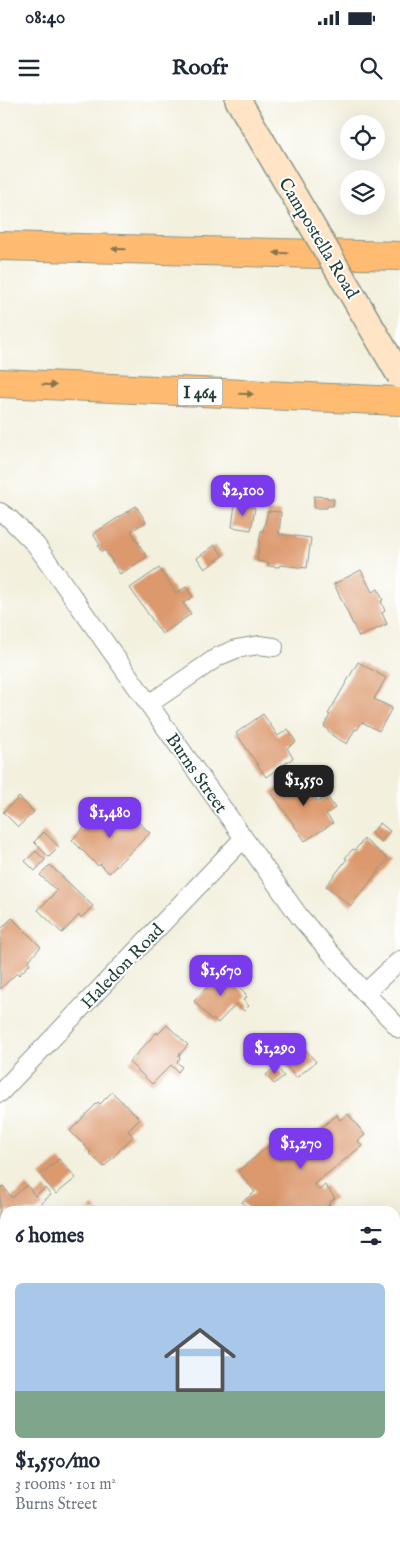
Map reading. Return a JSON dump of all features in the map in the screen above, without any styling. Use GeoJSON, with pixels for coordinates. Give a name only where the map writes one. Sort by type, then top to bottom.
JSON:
{"type":"FeatureCollection","features":[{"type":"Feature","properties":{"kind":"highway"},"geometry":{"type":"LineString","coordinates":[[0,246],[400,256]]}},
{"type":"Feature","properties":{"kind":"highway","name":"I 464"},"geometry":{"type":"LineString","coordinates":[[0,383],[400,401]]}},
{"type":"Feature","properties":{"kind":"main road","name":"Campostella Road"},"geometry":{"type":"LineString","coordinates":[[238,100],[400,376]]}},
{"type":"Feature","properties":{"kind":"street","name":"Burns Street"},"geometry":{"type":"LineString","coordinates":[[0,512],[10,519],[36,545],[300,916],[365,993],[400,1029]]}},
{"type":"Feature","properties":{"kind":"street"},"geometry":{"type":"LineString","coordinates":[[148,704],[220,656],[236,649],[259,645],[274,646]]}},
{"type":"Feature","properties":{"kind":"street","name":"Haledon Road"},"geometry":{"type":"LineString","coordinates":[[0,1093],[244,839]]}},
{"type":"Feature","properties":{"kind":"street"},"geometry":{"type":"LineString","coordinates":[[365,993],[400,960]]}},
{"type":"Feature","properties":{"kind":"building"},"geometry":{"type":"Polygon","coordinates":[[[314,496],[334,499],[333,506],[314,508],[314,496]]]}},
{"type":"Feature","properties":{"kind":"building"},"geometry":{"type":"Polygon","coordinates":[[[235,504],[255,508],[251,530],[232,527],[235,504]]]}},
{"type":"Feature","properties":{"kind":"building"},"geometry":{"type":"Polygon","coordinates":[[[136,506],[146,522],[131,531],[147,557],[120,574],[105,550],[102,552],[93,534],[136,506]]]}},
{"type":"Feature","properties":{"kind":"building"},"geometry":{"type":"Polygon","coordinates":[[[268,511],[281,512],[279,534],[311,538],[307,568],[280,565],[279,567],[268,566],[269,563],[257,561],[261,531],[263,531],[268,511]]]}},
{"type":"Feature","properties":{"kind":"building"},"geometry":{"type":"Polygon","coordinates":[[[215,545],[223,556],[205,569],[197,558],[215,545]]]}},
{"type":"Feature","properties":{"kind":"building"},"geometry":{"type":"Polygon","coordinates":[[[159,568],[176,593],[186,587],[193,597],[183,603],[191,614],[162,634],[130,588],[159,568]]]}},
{"type":"Feature","properties":{"kind":"building"},"geometry":{"type":"Polygon","coordinates":[[[361,570],[372,592],[378,589],[385,611],[382,613],[387,624],[359,637],[334,584],[361,570]]]}},
{"type":"Feature","properties":{"kind":"building"},"geometry":{"type":"Polygon","coordinates":[[[358,662],[386,678],[374,699],[392,708],[379,731],[362,722],[357,730],[355,729],[347,744],[333,736],[324,726],[330,715],[328,714],[358,662]]]}},
{"type":"Feature","properties":{"kind":"building"},"geometry":{"type":"Polygon","coordinates":[[[263,714],[278,736],[288,729],[296,742],[287,748],[293,758],[266,777],[236,733],[263,714]]]}},
{"type":"Feature","properties":{"kind":"building"},"geometry":{"type":"Polygon","coordinates":[[[299,773],[318,802],[327,796],[335,808],[326,814],[333,823],[305,841],[271,792],[299,773]]]}},
{"type":"Feature","properties":{"kind":"building"},"geometry":{"type":"Polygon","coordinates":[[[19,797],[34,812],[18,827],[3,812],[19,797]]]}},
{"type":"Feature","properties":{"kind":"building"},"geometry":{"type":"Polygon","coordinates":[[[103,808],[113,817],[105,824],[109,828],[127,811],[150,833],[109,873],[100,864],[98,866],[72,840],[103,808]]]}},
{"type":"Feature","properties":{"kind":"building"},"geometry":{"type":"Polygon","coordinates":[[[380,823],[390,831],[381,842],[371,833],[380,823]]]}},
{"type":"Feature","properties":{"kind":"building"},"geometry":{"type":"Polygon","coordinates":[[[44,832],[59,847],[49,857],[34,842],[44,832]]]}},
{"type":"Feature","properties":{"kind":"building"},"geometry":{"type":"Polygon","coordinates":[[[364,839],[388,859],[351,906],[326,886],[347,859],[345,858],[364,839]]]}},
{"type":"Feature","properties":{"kind":"building"},"geometry":{"type":"Polygon","coordinates":[[[36,851],[45,860],[35,871],[25,861],[36,851]]]}},
{"type":"Feature","properties":{"kind":"building"},"geometry":{"type":"Polygon","coordinates":[[[50,865],[93,906],[81,918],[79,915],[62,933],[38,910],[57,891],[40,875],[50,865]]]}},
{"type":"Feature","properties":{"kind":"building"},"geometry":{"type":"Polygon","coordinates":[[[12,918],[41,947],[28,961],[30,964],[0,989],[0,930],[12,918]]]}},
{"type":"Feature","properties":{"kind":"building"},"geometry":{"type":"Polygon","coordinates":[[[219,968],[246,994],[247,997],[243,1000],[249,1006],[244,1011],[236,1004],[218,1023],[212,1020],[194,1001],[211,983],[208,980],[219,968]]]}},
{"type":"Feature","properties":{"kind":"building"},"geometry":{"type":"Polygon","coordinates":[[[167,1025],[188,1045],[180,1054],[177,1062],[182,1067],[178,1072],[171,1065],[152,1084],[129,1062],[157,1032],[158,1034],[167,1025]]]}},
{"type":"Feature","properties":{"kind":"building"},"geometry":{"type":"Polygon","coordinates":[[[301,1044],[316,1062],[296,1078],[282,1060],[301,1044]]]}},
{"type":"Feature","properties":{"kind":"building"},"geometry":{"type":"Polygon","coordinates":[[[276,1066],[284,1076],[274,1084],[266,1075],[276,1066]]]}},
{"type":"Feature","properties":{"kind":"building"},"geometry":{"type":"Polygon","coordinates":[[[112,1092],[140,1119],[128,1131],[133,1136],[104,1167],[70,1131],[98,1102],[100,1104],[112,1092]]]}},
{"type":"Feature","properties":{"kind":"building"},"geometry":{"type":"Polygon","coordinates":[[[348,1114],[365,1135],[358,1141],[362,1146],[314,1184],[319,1190],[325,1185],[335,1198],[328,1206],[246,1206],[242,1202],[255,1192],[238,1171],[269,1146],[280,1160],[337,1115],[340,1120],[348,1114]]]}},
{"type":"Feature","properties":{"kind":"building"},"geometry":{"type":"Polygon","coordinates":[[[59,1159],[76,1178],[56,1194],[40,1175],[59,1159]]]}},
{"type":"Feature","properties":{"kind":"building"},"geometry":{"type":"Polygon","coordinates":[[[27,1185],[35,1196],[45,1188],[51,1195],[41,1203],[43,1206],[0,1206],[0,1189],[3,1186],[12,1198],[27,1185]]]}}]}
